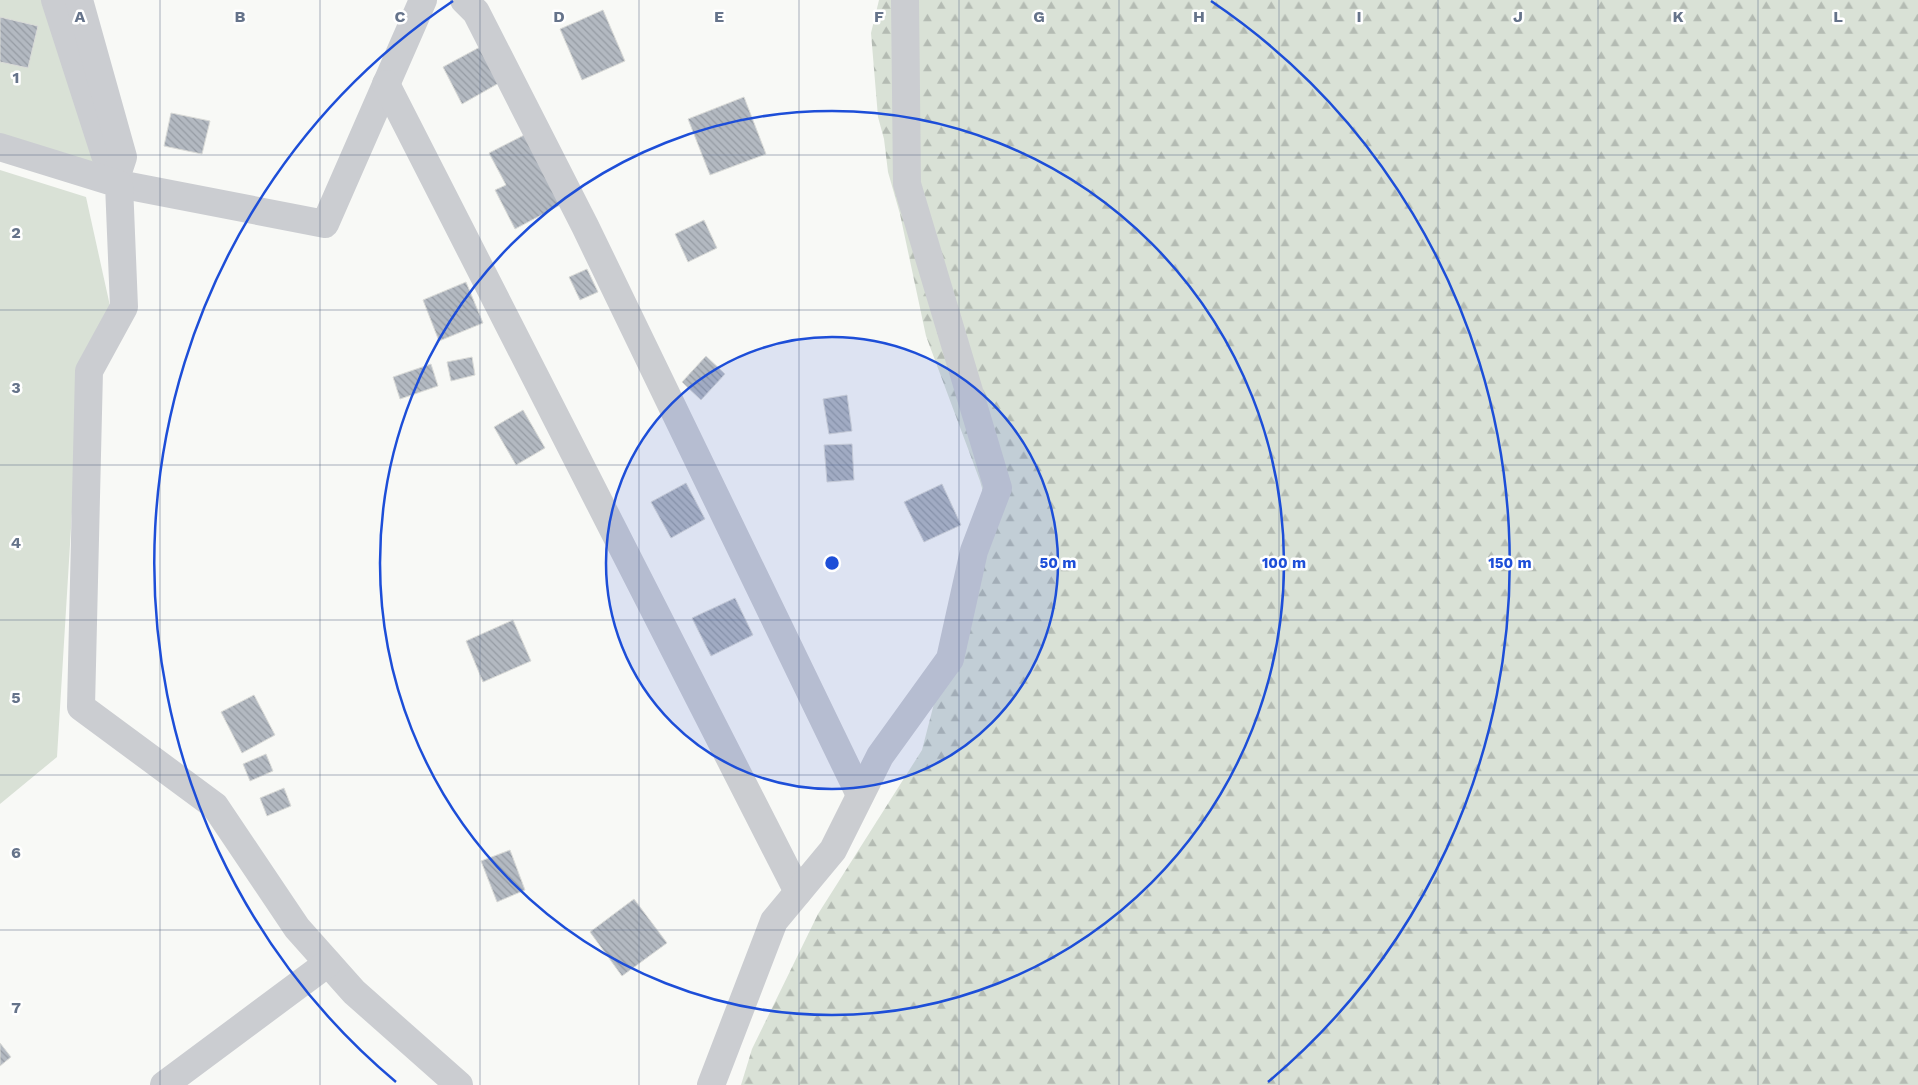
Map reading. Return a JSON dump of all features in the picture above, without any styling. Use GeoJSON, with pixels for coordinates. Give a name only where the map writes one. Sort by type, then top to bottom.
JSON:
{"type":"FeatureCollection","features":[{"type":"Feature","properties":{"kind":"street"},"geometry":{"type":"LineString","coordinates":[[55,0],[102,144],[118,180]]}},
{"type":"Feature","properties":{"kind":"street"},"geometry":{"type":"LineString","coordinates":[[80,0],[123,157],[118,180],[124,307],[89,372],[81,707],[215,806],[298,928],[328,963],[354,992],[459,1085]]}},
{"type":"Feature","properties":{"kind":"street"},"geometry":{"type":"LineString","coordinates":[[0,147],[118,180],[326,224],[423,0]]}},
{"type":"Feature","properties":{"kind":"street"},"geometry":{"type":"LineString","coordinates":[[464,0],[476,12],[585,226],[860,795]]}},
{"type":"Feature","properties":{"kind":"street"},"geometry":{"type":"LineString","coordinates":[[711,1085],[774,921],[833,850],[880,756],[950,659],[974,550],[998,488],[907,184],[905,0]]}},
{"type":"Feature","properties":{"kind":"street"},"geometry":{"type":"LineString","coordinates":[[386,84],[798,892]]}},
{"type":"Feature","properties":{"kind":"street"},"geometry":{"type":"LineString","coordinates":[[164,1085],[328,963]]}},
{"type":"Feature","properties":{"kind":"green space"},"geometry":{"type":"Polygon","coordinates":[[[0,0],[71,0],[101,168],[0,136],[0,0]]]}},
{"type":"Feature","properties":{"kind":"green space"},"geometry":{"type":"Polygon","coordinates":[[[879,0],[1918,0],[1918,1085],[741,1085],[752,1049],[818,914],[922,750],[986,502],[926,336],[900,214],[888,172],[884,139],[878,117],[871,33],[879,0]]]}},
{"type":"Feature","properties":{"kind":"green space"},"geometry":{"type":"Polygon","coordinates":[[[0,170],[86,197],[112,315],[81,365],[57,757],[0,804],[0,170]]]}},
{"type":"Feature","properties":{"kind":"building"},"geometry":{"type":"Polygon","coordinates":[[[603,10],[625,61],[582,80],[560,29],[603,10]]]}},
{"type":"Feature","properties":{"kind":"building"},"geometry":{"type":"Polygon","coordinates":[[[0,17],[38,26],[28,68],[0,62],[0,17]]]}},
{"type":"Feature","properties":{"kind":"building"},"geometry":{"type":"Polygon","coordinates":[[[480,47],[499,83],[462,104],[443,67],[480,47]]]}},
{"type":"Feature","properties":{"kind":"building"},"geometry":{"type":"Polygon","coordinates":[[[744,97],[766,154],[710,175],[688,119],[744,97]]]}},
{"type":"Feature","properties":{"kind":"building"},"geometry":{"type":"Polygon","coordinates":[[[171,113],[210,121],[202,154],[164,146],[171,113]]]}},
{"type":"Feature","properties":{"kind":"building"},"geometry":{"type":"Polygon","coordinates":[[[534,130],[562,204],[515,229],[495,190],[506,185],[489,153],[534,130]]]}},
{"type":"Feature","properties":{"kind":"building"},"geometry":{"type":"Polygon","coordinates":[[[704,220],[717,248],[688,262],[675,234],[704,220]]]}},
{"type":"Feature","properties":{"kind":"building"},"geometry":{"type":"Polygon","coordinates":[[[587,269],[598,292],[580,300],[569,277],[587,269]]]}},
{"type":"Feature","properties":{"kind":"building"},"geometry":{"type":"Polygon","coordinates":[[[466,282],[483,323],[439,341],[423,300],[466,282]]]}},
{"type":"Feature","properties":{"kind":"building"},"geometry":{"type":"Polygon","coordinates":[[[706,356],[725,374],[701,400],[682,382],[706,356]]]}},
{"type":"Feature","properties":{"kind":"building"},"geometry":{"type":"Polygon","coordinates":[[[472,357],[475,375],[451,381],[447,362],[472,357]]]}},
{"type":"Feature","properties":{"kind":"building"},"geometry":{"type":"Polygon","coordinates":[[[431,364],[438,386],[400,399],[393,377],[431,364]]]}},
{"type":"Feature","properties":{"kind":"building"},"geometry":{"type":"Polygon","coordinates":[[[847,395],[852,431],[829,434],[823,399],[847,395]]]}},
{"type":"Feature","properties":{"kind":"building"},"geometry":{"type":"Polygon","coordinates":[[[523,410],[545,448],[516,465],[494,427],[523,410]]]}},
{"type":"Feature","properties":{"kind":"building"},"geometry":{"type":"Polygon","coordinates":[[[852,444],[854,480],[827,482],[824,445],[852,444]]]}},
{"type":"Feature","properties":{"kind":"building"},"geometry":{"type":"Polygon","coordinates":[[[686,483],[705,519],[671,538],[651,502],[686,483]]]}},
{"type":"Feature","properties":{"kind":"building"},"geometry":{"type":"Polygon","coordinates":[[[942,484],[961,525],[924,542],[904,502],[942,484]]]}},
{"type":"Feature","properties":{"kind":"building"},"geometry":{"type":"Polygon","coordinates":[[[735,598],[753,635],[711,656],[692,618],[735,598]]]}},
{"type":"Feature","properties":{"kind":"building"},"geometry":{"type":"Polygon","coordinates":[[[513,620],[531,661],[483,682],[466,641],[513,620]]]}},
{"type":"Feature","properties":{"kind":"building"},"geometry":{"type":"Polygon","coordinates":[[[254,695],[275,735],[242,753],[221,712],[254,695]]]}},
{"type":"Feature","properties":{"kind":"building"},"geometry":{"type":"Polygon","coordinates":[[[266,754],[273,771],[250,781],[243,764],[266,754]]]}},
{"type":"Feature","properties":{"kind":"building"},"geometry":{"type":"Polygon","coordinates":[[[284,788],[291,806],[267,816],[260,798],[284,788]]]}},
{"type":"Feature","properties":{"kind":"building"},"geometry":{"type":"Polygon","coordinates":[[[510,850],[525,890],[497,902],[481,861],[510,850]]]}},
{"type":"Feature","properties":{"kind":"building"},"geometry":{"type":"Polygon","coordinates":[[[634,899],[667,943],[622,976],[590,932],[634,899]]]}},
{"type":"Feature","properties":{"kind":"building"},"geometry":{"type":"Polygon","coordinates":[[[0,1043],[11,1057],[0,1066],[0,1043]]]}}]}
